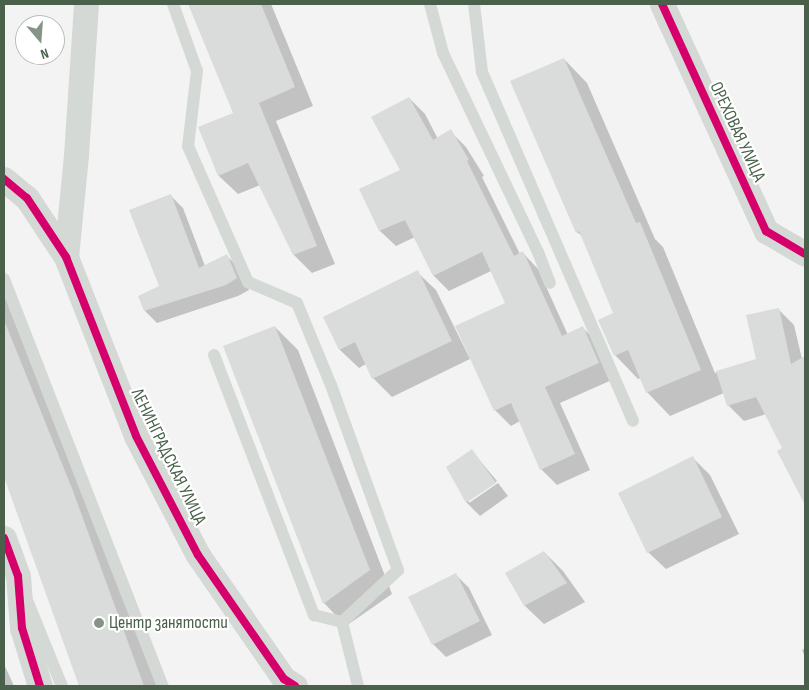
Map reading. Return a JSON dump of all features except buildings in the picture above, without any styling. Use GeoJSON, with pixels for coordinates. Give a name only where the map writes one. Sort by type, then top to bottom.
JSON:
{"type":"FeatureCollection","features":[{"type":"Feature","properties":{"kind":"street"},"geometry":{"type":"LineString","coordinates":[[66,257],[76,155],[86,4]]}},
{"type":"Feature","properties":{"kind":"street","name":"ОРЕХОВАЯ УЛИЦА"},"geometry":{"type":"LineString","coordinates":[[662,4],[766,231],[805,254]]}},
{"type":"Feature","properties":{"kind":"street","name":"ЛЕНИНГРАДСКАЯ УЛИЦА"},"geometry":{"type":"LineString","coordinates":[[4,179],[27,198],[66,257],[136,436],[198,555],[284,679],[296,686]]}},
{"type":"Feature","properties":{"kind":"street"},"geometry":{"type":"LineString","coordinates":[[4,538],[18,576],[22,628],[40,686]]}},
{"type":"Feature","properties":{"kind":"lane"},"geometry":{"type":"LineString","coordinates":[[173,4],[197,71],[188,146],[248,282],[297,303],[331,386],[398,570],[342,622]]}},
{"type":"Feature","properties":{"kind":"lane"},"geometry":{"type":"LineString","coordinates":[[430,4],[442,53],[538,252],[550,283]]}},
{"type":"Feature","properties":{"kind":"lane"},"geometry":{"type":"LineString","coordinates":[[474,4],[482,72],[633,421]]}},
{"type":"Feature","properties":{"kind":"lane"},"geometry":{"type":"LineString","coordinates":[[4,279],[163,686]]}},
{"type":"Feature","properties":{"kind":"lane"},"geometry":{"type":"LineString","coordinates":[[214,355],[314,615],[342,622]]}},
{"type":"Feature","properties":{"kind":"lane"},"geometry":{"type":"LineString","coordinates":[[18,576],[62,686]]}},
{"type":"Feature","properties":{"kind":"lane"},"geometry":{"type":"LineString","coordinates":[[342,622],[358,686]]}},
{"type":"Feature","properties":{"kind":"cycle path"},"geometry":{"type":"LineString","coordinates":[[662,4],[766,231],[805,254]]}},
{"type":"Feature","properties":{"kind":"cycle path"},"geometry":{"type":"LineString","coordinates":[[4,179],[27,198],[66,257],[136,436],[198,555],[284,679],[295,686]]}},
{"type":"Feature","properties":{"kind":"cycle path"},"geometry":{"type":"LineString","coordinates":[[4,538],[18,576],[22,628],[40,686]]}},
{"type":"Feature","properties":{"kind":"place","name":"Центр занятости"},"geometry":{"type":"Point","coordinates":[99,623]}}]}
